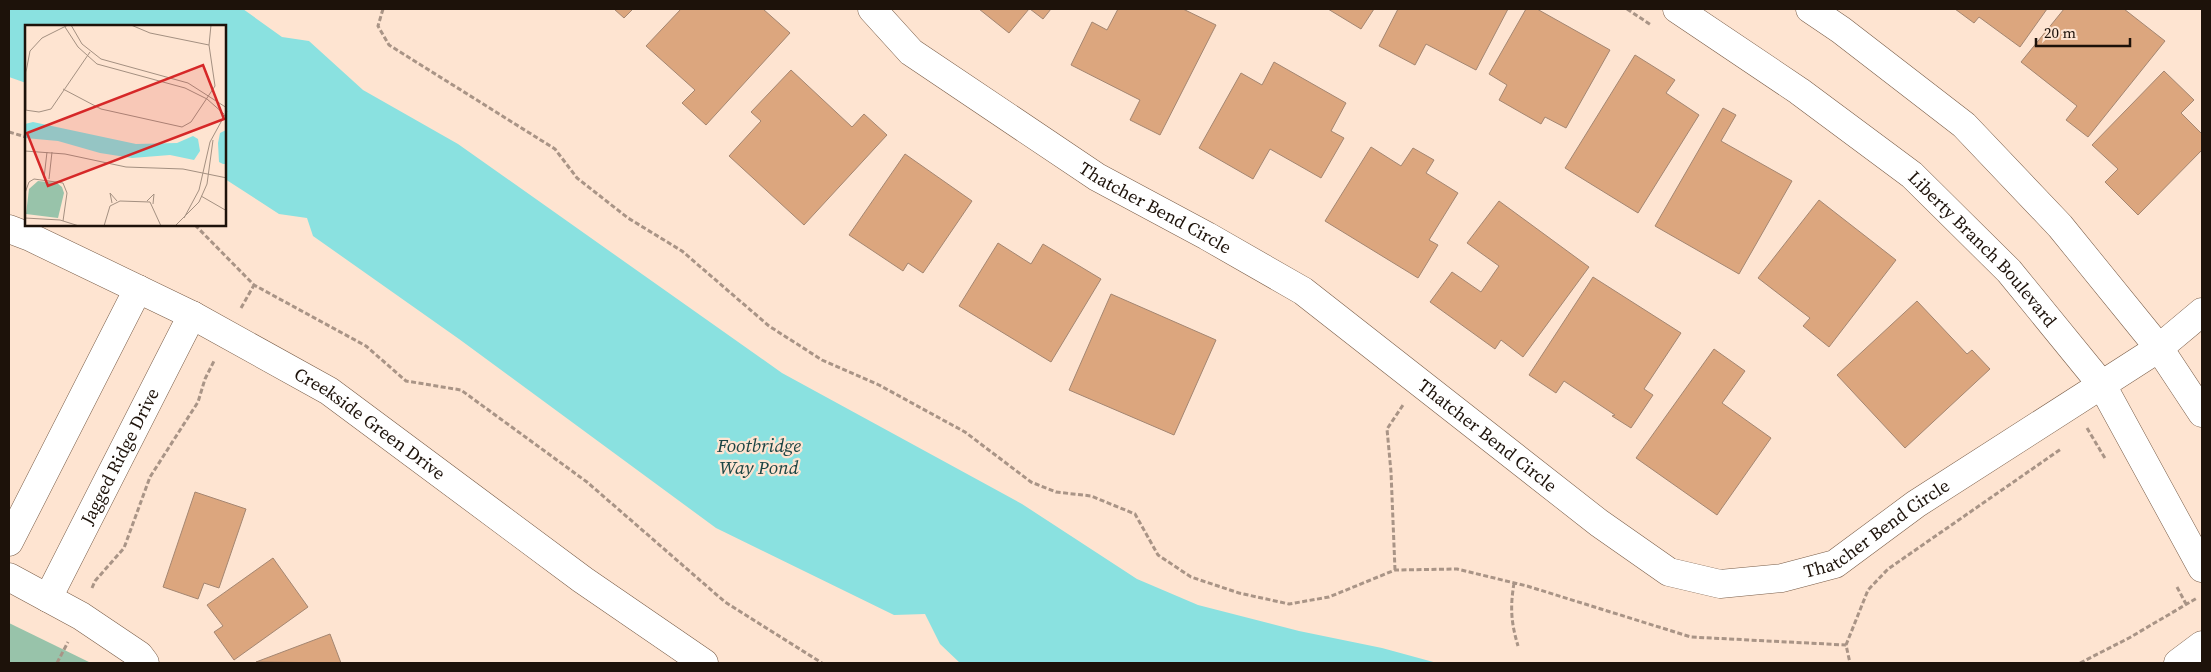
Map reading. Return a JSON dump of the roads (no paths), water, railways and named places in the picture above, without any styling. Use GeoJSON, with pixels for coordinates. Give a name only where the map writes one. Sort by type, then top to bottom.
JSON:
{"type":"FeatureCollection","features":[{"type":"Feature","properties":{"kind":"street","name":"Thatcher Bend Circle"},"geometry":{"type":"LineString","coordinates":[[872,9],[911,52],[1097,177],[1207,236],[1303,291],[1599,523],[1669,572],[1720,584],[1782,578],[1835,564],[1916,504],[2159,348],[2202,312]]}},
{"type":"Feature","properties":{"kind":"street","name":"Liberty Branch Boulevard"},"geometry":{"type":"LineString","coordinates":[[1677,9],[1799,91],[1912,175],[2009,271],[2102,385],[2202,568]]}},
{"type":"Feature","properties":{"kind":"street"},"geometry":{"type":"LineString","coordinates":[[1810,9],[1841,30],[1964,125],[2060,226],[2159,348],[2202,413]]}},
{"type":"Feature","properties":{"kind":"street","name":"Creekside Green Drive"},"geometry":{"type":"LineString","coordinates":[[9,229],[30,237],[192,315],[329,391],[583,580],[704,663]]}},
{"type":"Feature","properties":{"kind":"street"},"geometry":{"type":"LineString","coordinates":[[9,542],[138,289]]}},
{"type":"Feature","properties":{"kind":"street","name":"Jagged Ridge Drive"},"geometry":{"type":"LineString","coordinates":[[48,598],[192,315]]}},
{"type":"Feature","properties":{"kind":"street"},"geometry":{"type":"LineString","coordinates":[[15,580],[81,616],[139,655],[146,663]]}},
{"type":"Feature","properties":{"kind":"street"},"geometry":{"type":"LineString","coordinates":[[2178,663],[2202,645]]}},
{"type":"Feature","properties":{"kind":"water","name":"Footbridge Way Pond"},"geometry":{"type":"Polygon","coordinates":[[[9,9],[243,9],[282,37],[309,41],[363,90],[458,144],[782,373],[1022,504],[1137,579],[1198,605],[1299,631],[1382,648],[1437,663],[960,663],[940,644],[925,614],[894,615],[716,528],[459,339],[313,236],[307,218],[279,214],[226,180],[226,25],[25,25],[25,83],[9,77],[9,9]]]}}]}
